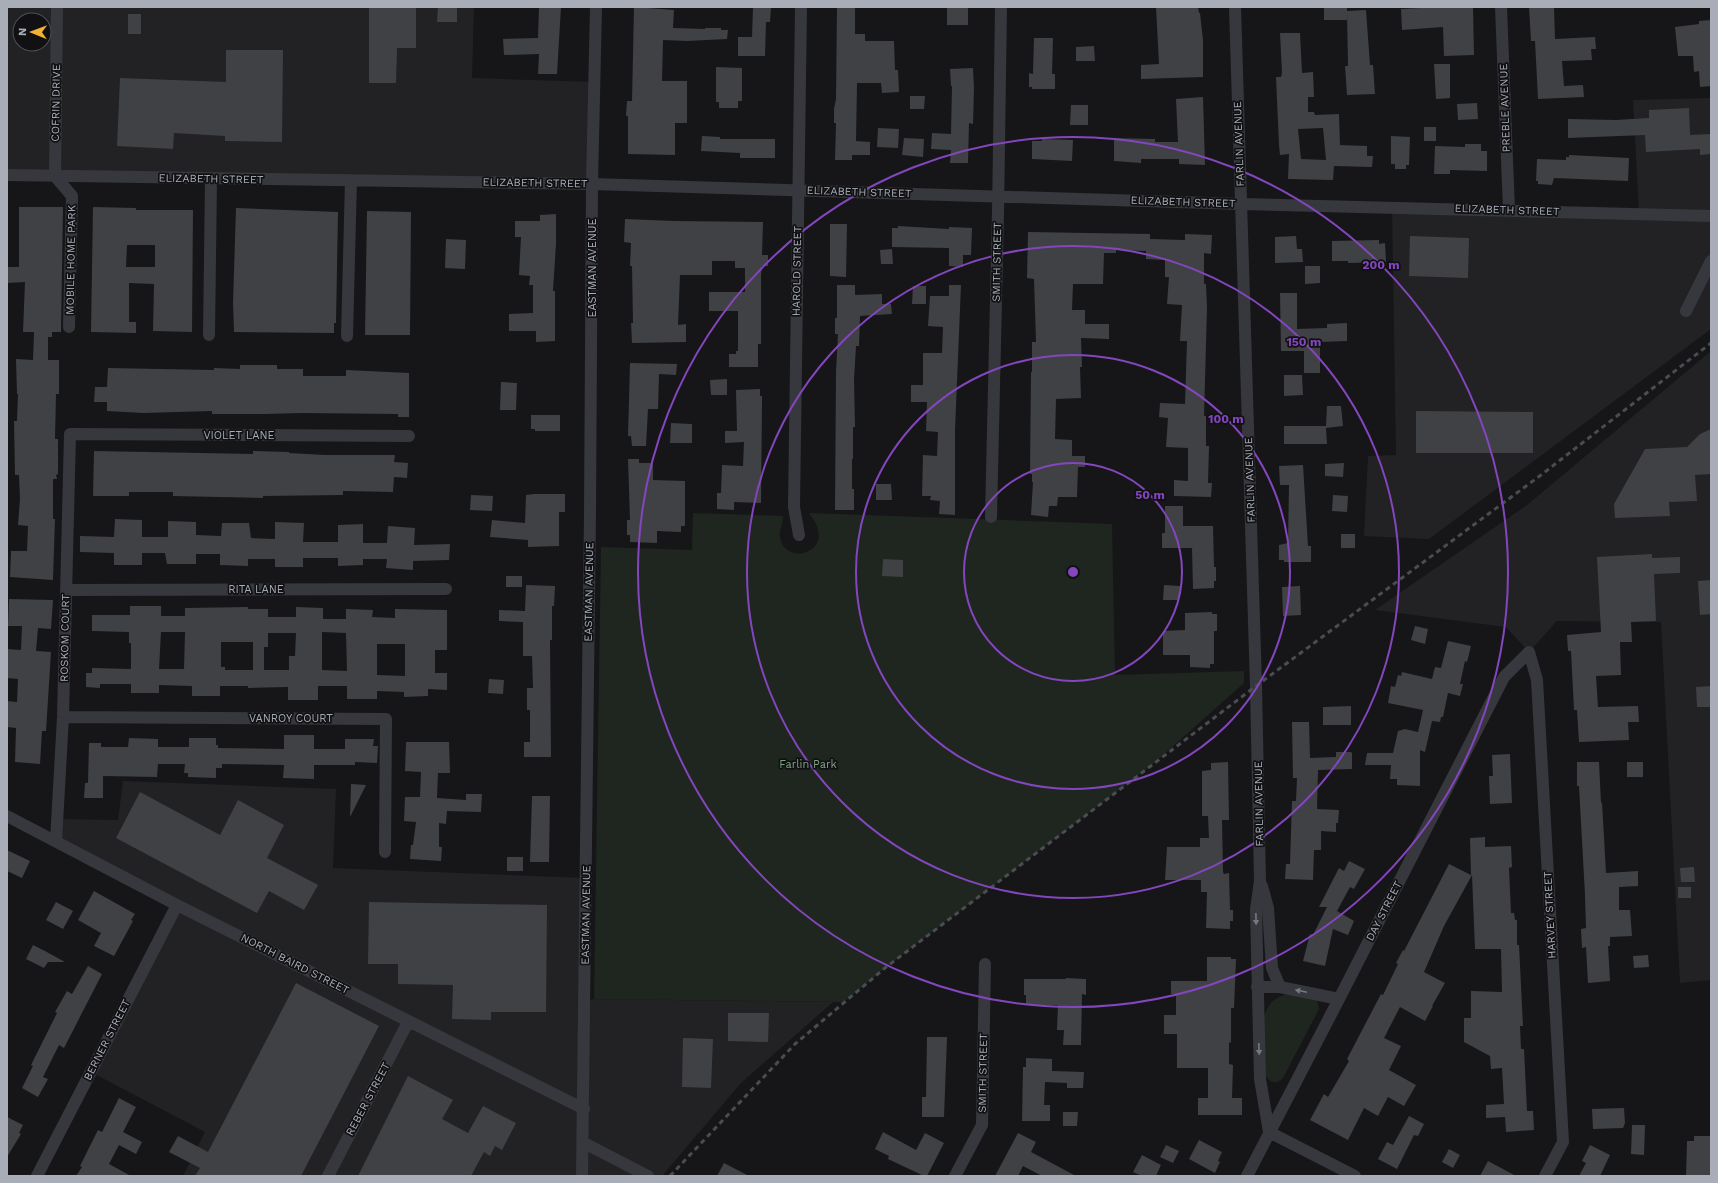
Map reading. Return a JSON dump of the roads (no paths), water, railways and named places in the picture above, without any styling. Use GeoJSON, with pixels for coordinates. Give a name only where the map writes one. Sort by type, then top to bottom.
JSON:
{"type":"FeatureCollection","features":[{"type":"Feature","properties":{"kind":"street","name":"COFRIN DRIVE"},"geometry":{"type":"LineString","coordinates":[[55,176],[57,7]]}},
{"type":"Feature","properties":{"kind":"street","name":"EASTMAN AVENUE"},"geometry":{"type":"LineString","coordinates":[[582,1176],[584,1143],[592,184],[596,7]]}},
{"type":"Feature","properties":{"kind":"street","name":"HAROLD STREET"},"geometry":{"type":"LineString","coordinates":[[799,535],[794,507],[801,7]]}},
{"type":"Feature","properties":{"kind":"street","name":"SMITH STREET"},"geometry":{"type":"LineString","coordinates":[[991,517],[1001,7]]}},
{"type":"Feature","properties":{"kind":"street","name":"FARLIN AVENUE"},"geometry":{"type":"LineString","coordinates":[[1235,7],[1256,678],[1260,881],[1256,909],[1260,1079],[1269,1132]]}},
{"type":"Feature","properties":{"kind":"street","name":"PREBLE AVENUE"},"geometry":{"type":"LineString","coordinates":[[1501,7],[1509,210]]}},
{"type":"Feature","properties":{"kind":"street","name":"ELIZABETH STREET"},"geometry":{"type":"LineString","coordinates":[[7,175],[592,184],[1241,204],[1711,216]]}},
{"type":"Feature","properties":{"kind":"street","name":"MOBILE HOME PARK"},"geometry":{"type":"LineString","coordinates":[[55,176],[72,196],[69,327]]}},
{"type":"Feature","properties":{"kind":"street"},"geometry":{"type":"LineString","coordinates":[[209,335],[211,179]]}},
{"type":"Feature","properties":{"kind":"street"},"geometry":{"type":"LineString","coordinates":[[347,336],[351,180]]}},
{"type":"Feature","properties":{"kind":"street"},"geometry":{"type":"LineString","coordinates":[[1686,311],[1711,261]]}},
{"type":"Feature","properties":{"kind":"street","name":"VIOLET LANE"},"geometry":{"type":"LineString","coordinates":[[70,434],[409,436]]}},
{"type":"Feature","properties":{"kind":"street","name":"ROSKOM COURT"},"geometry":{"type":"LineString","coordinates":[[56,841],[62,717],[70,434]]}},
{"type":"Feature","properties":{"kind":"street","name":"RITA LANE"},"geometry":{"type":"LineString","coordinates":[[66,590],[446,588]]}},
{"type":"Feature","properties":{"kind":"street","name":"DAY STREET"},"geometry":{"type":"LineString","coordinates":[[1247,1176],[1340,999],[1504,676],[1529,652]]}},
{"type":"Feature","properties":{"kind":"street","name":"HARVEY STREET"},"geometry":{"type":"LineString","coordinates":[[1529,652],[1537,680],[1563,1142],[1545,1176]]}},
{"type":"Feature","properties":{"kind":"street","name":"VANROY COURT"},"geometry":{"type":"LineString","coordinates":[[62,717],[386,719],[385,852]]}},
{"type":"Feature","properties":{"kind":"street","name":"NORTH BAIRD STREET"},"geometry":{"type":"LineString","coordinates":[[7,816],[408,1022],[584,1109]]}},
{"type":"Feature","properties":{"kind":"street","name":"FARLIN AVENUE"},"geometry":{"type":"LineString","coordinates":[[1260,881],[1268,908],[1272,968],[1280,986]]}},
{"type":"Feature","properties":{"kind":"street","name":"BERNER STREET"},"geometry":{"type":"LineString","coordinates":[[37,1176],[178,905]]}},
{"type":"Feature","properties":{"kind":"street","name":"SMITH STREET"},"geometry":{"type":"LineString","coordinates":[[955,1176],[982,1125],[985,964]]}},
{"type":"Feature","properties":{"kind":"street"},"geometry":{"type":"LineString","coordinates":[[1258,987],[1280,986],[1340,999]]}},
{"type":"Feature","properties":{"kind":"street","name":"REBER STREET"},"geometry":{"type":"LineString","coordinates":[[328,1176],[408,1022]]}},
{"type":"Feature","properties":{"kind":"street"},"geometry":{"type":"LineString","coordinates":[[1269,1132],[1355,1176]]}},
{"type":"Feature","properties":{"kind":"street"},"geometry":{"type":"LineString","coordinates":[[584,1143],[648,1176]]}},
{"type":"Feature","properties":{"kind":"railway"},"geometry":{"type":"LineString","coordinates":[[670,1176],[795,1044],[885,968],[1256,686],[1541,475],[1711,343]]}},
{"type":"Feature","properties":{"kind":"park label","name":"Farlin Park"},"geometry":{"type":"Point","coordinates":[808,764]}}]}
